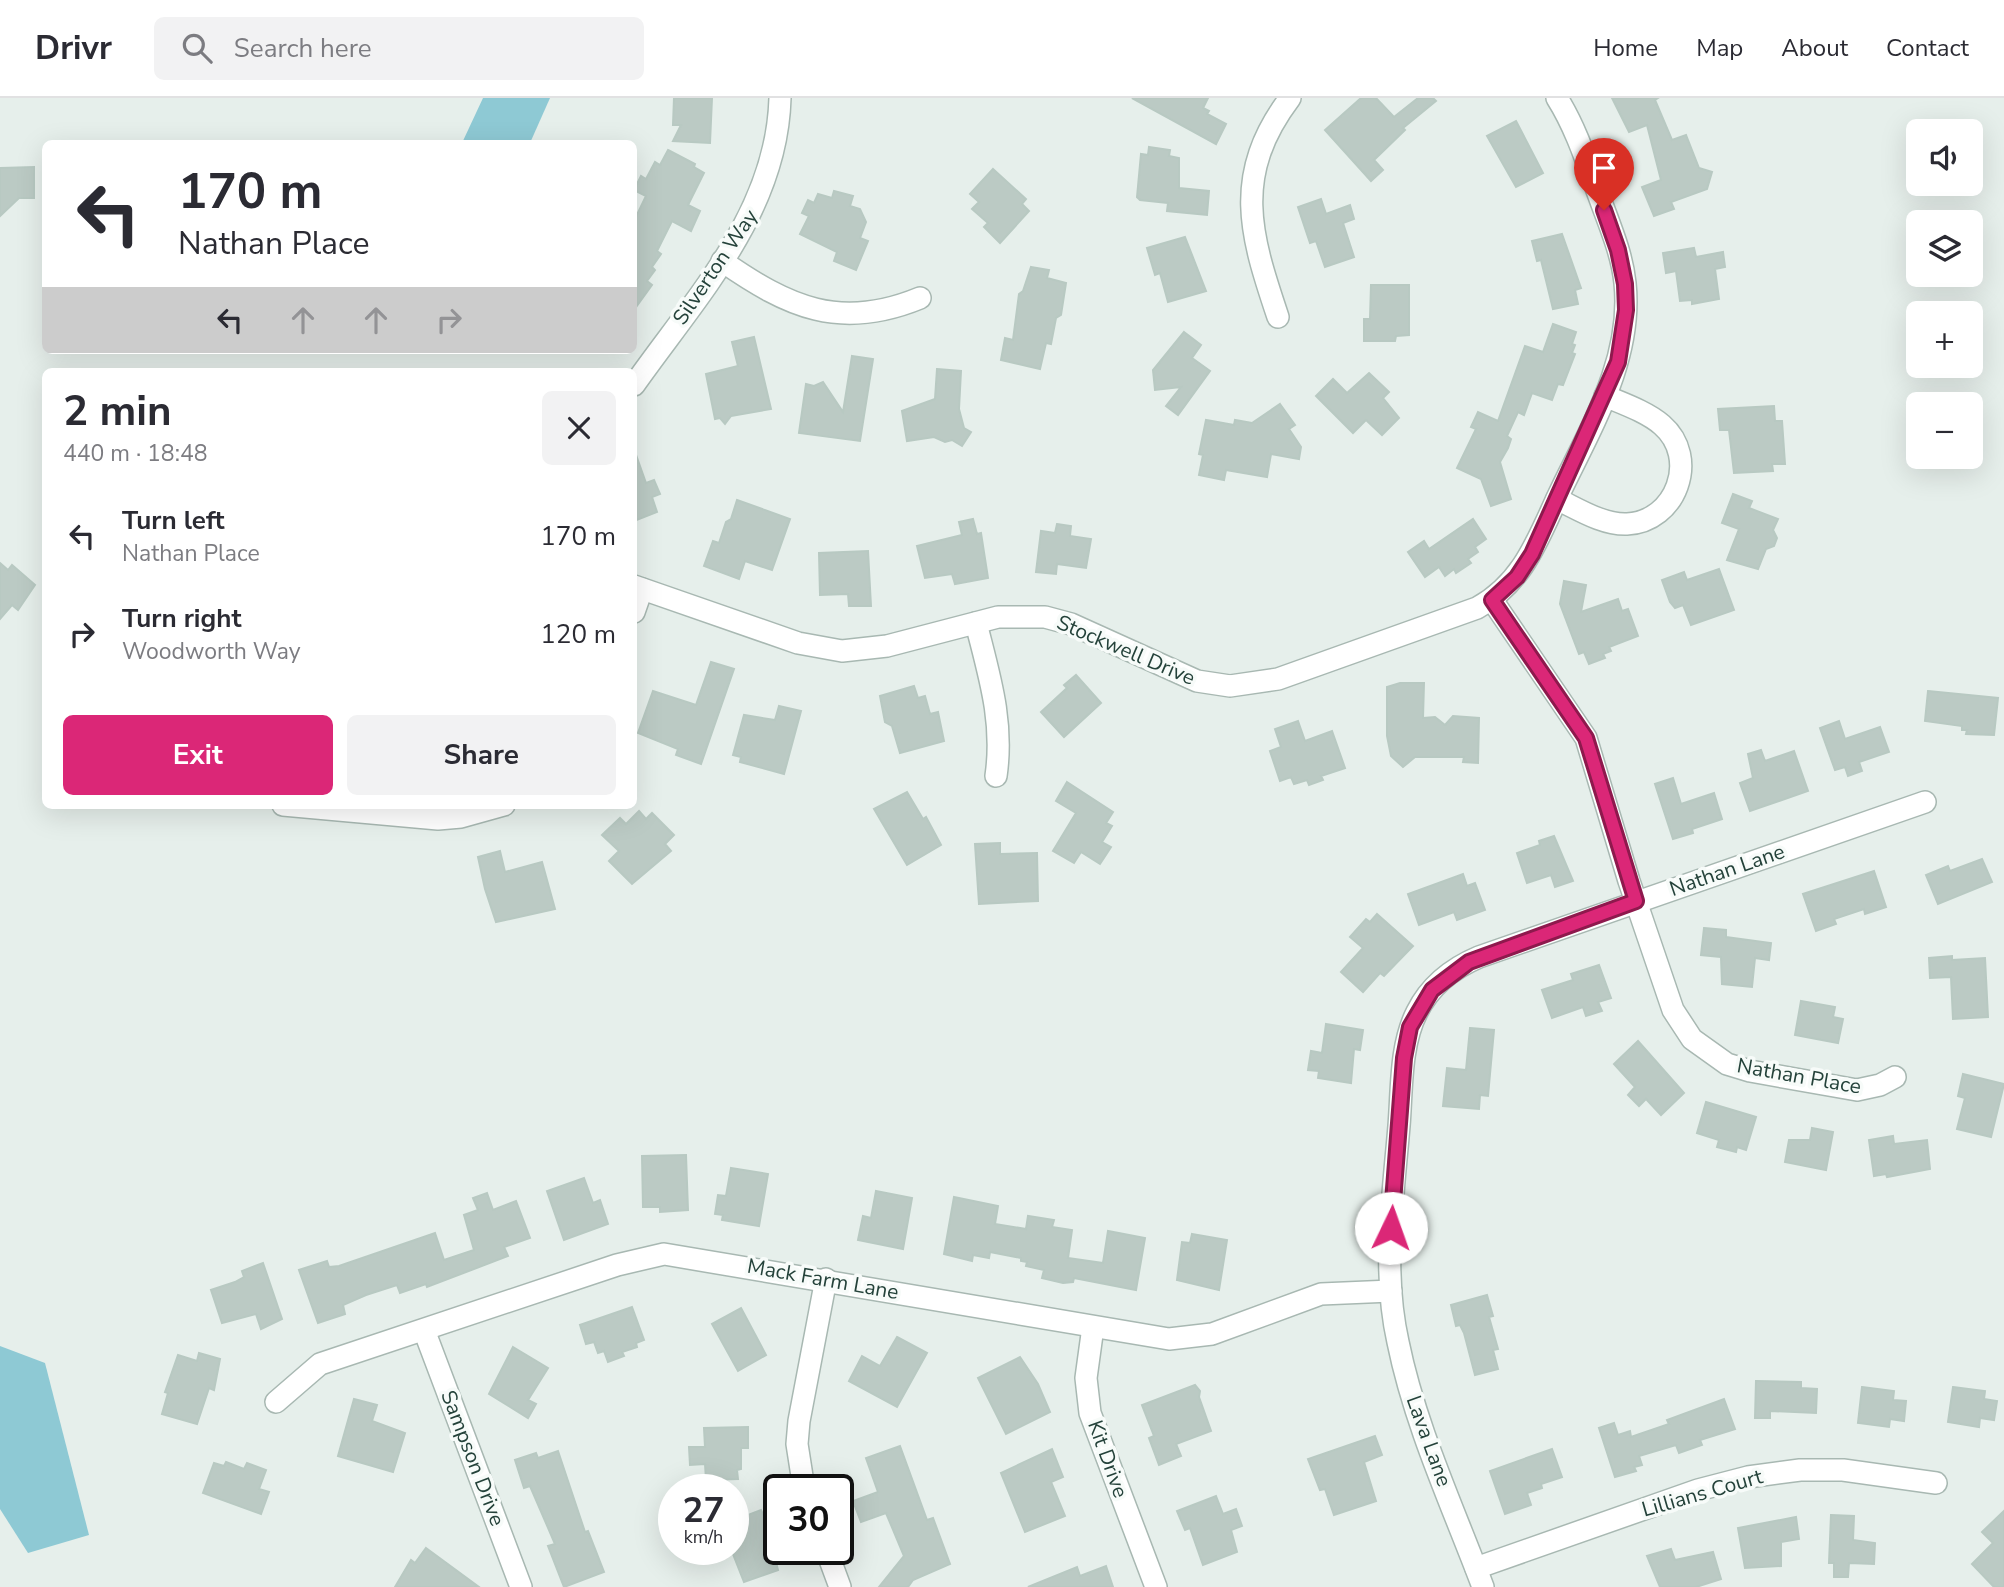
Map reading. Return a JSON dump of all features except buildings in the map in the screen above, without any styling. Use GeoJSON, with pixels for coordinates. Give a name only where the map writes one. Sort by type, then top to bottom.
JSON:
{"type":"FeatureCollection","features":[{"type":"Feature","properties":{"kind":"street","name":"Silverton Way"},"geometry":{"type":"LineString","coordinates":[[637,381],[722,261],[757,206],[775,146],[780,98]]}},
{"type":"Feature","properties":{"kind":"street"},"geometry":{"type":"LineString","coordinates":[[1278,317],[1253,238],[1252,185],[1271,126],[1290,98]]}},
{"type":"Feature","properties":{"kind":"street"},"geometry":{"type":"LineString","coordinates":[[1492,600],[1521,571],[1557,499],[1605,396],[1618,362],[1623,337],[1626,310],[1618,250],[1570,120],[1557,98]]}},
{"type":"Feature","properties":{"kind":"street"},"geometry":{"type":"LineString","coordinates":[[722,261],[762,290],[812,309],[863,313],[920,298]]}},
{"type":"Feature","properties":{"kind":"street"},"geometry":{"type":"LineString","coordinates":[[1557,499],[1609,522],[1626,524],[1652,517],[1666,506],[1676,491],[1681,466],[1678,448],[1669,433],[1656,421],[1605,396]]}},
{"type":"Feature","properties":{"kind":"street","name":"Stockwell Drive"},"geometry":{"type":"LineString","coordinates":[[638,587],[798,643],[825,649],[873,649],[1016,615],[1045,617],[1071,624],[1197,681],[1242,686],[1278,679],[1471,611],[1492,600]]}},
{"type":"Feature","properties":{"kind":"street","name":"Nathan Place"},"geometry":{"type":"LineString","coordinates":[[1492,600],[1586,738],[1636,901],[1681,1025],[1705,1051],[1742,1069],[1851,1089],[1874,1087],[1895,1077]]}},
{"type":"Feature","properties":{"kind":"street"},"geometry":{"type":"LineString","coordinates":[[976,623],[999,714],[1000,741],[996,776]]}},
{"type":"Feature","properties":{"kind":"street","name":"Nathan Lane"},"geometry":{"type":"LineString","coordinates":[[1391,1291],[1389,1246],[1404,1058],[1410,1027],[1419,1008],[1443,978],[1469,962],[1636,901],[1925,802]]}},
{"type":"Feature","properties":{"kind":"street"},"geometry":{"type":"LineString","coordinates":[[327,809],[438,819],[461,817],[490,809]]}},
{"type":"Feature","properties":{"kind":"street","name":"Mack Farm Lane"},"geometry":{"type":"LineString","coordinates":[[276,1402],[320,1364],[617,1265],[664,1254],[826,1279],[1093,1327],[1184,1339],[1223,1331],[1321,1294],[1391,1291]]}},
{"type":"Feature","properties":{"kind":"street"},"geometry":{"type":"LineString","coordinates":[[802,1474],[797,1444],[799,1421],[826,1279]]}},
{"type":"Feature","properties":{"kind":"street","name":"Lava Lane"},"geometry":{"type":"LineString","coordinates":[[1391,1291],[1397,1341],[1412,1399],[1479,1578]]}},
{"type":"Feature","properties":{"kind":"street","name":"Kit Drive"},"geometry":{"type":"LineString","coordinates":[[1093,1327],[1086,1378],[1090,1413],[1156,1587]]}},
{"type":"Feature","properties":{"kind":"street","name":"Sampson Drive"},"geometry":{"type":"LineString","coordinates":[[424,1330],[521,1587]]}},
{"type":"Feature","properties":{"kind":"street","name":"Lillians Court"},"geometry":{"type":"LineString","coordinates":[[1479,1578],[1698,1490],[1757,1475],[1800,1470],[1843,1470],[1936,1483]]}},
{"type":"Feature","properties":{"kind":"street"},"geometry":{"type":"LineString","coordinates":[[832,1565],[840,1587]]}},
{"type":"Feature","properties":{"kind":"water"},"geometry":{"type":"Polygon","coordinates":[[[483,98],[550,98],[531,140],[463,140],[483,98]]]}},
{"type":"Feature","properties":{"kind":"water"},"geometry":{"type":"Polygon","coordinates":[[[0,1346],[45,1363],[89,1535],[28,1553],[0,1509],[0,1346]]]}},
{"type":"Feature","properties":{"kind":"route"},"geometry":{"type":"LineString","coordinates":[[1391,1228],[1404,1058],[1410,1027],[1426,998],[1449,974],[1479,957],[1636,901],[1586,738],[1575,718],[1492,600],[1517,577],[1532,554],[1618,362],[1626,310],[1625,284],[1618,250],[1604,210]]}}]}
